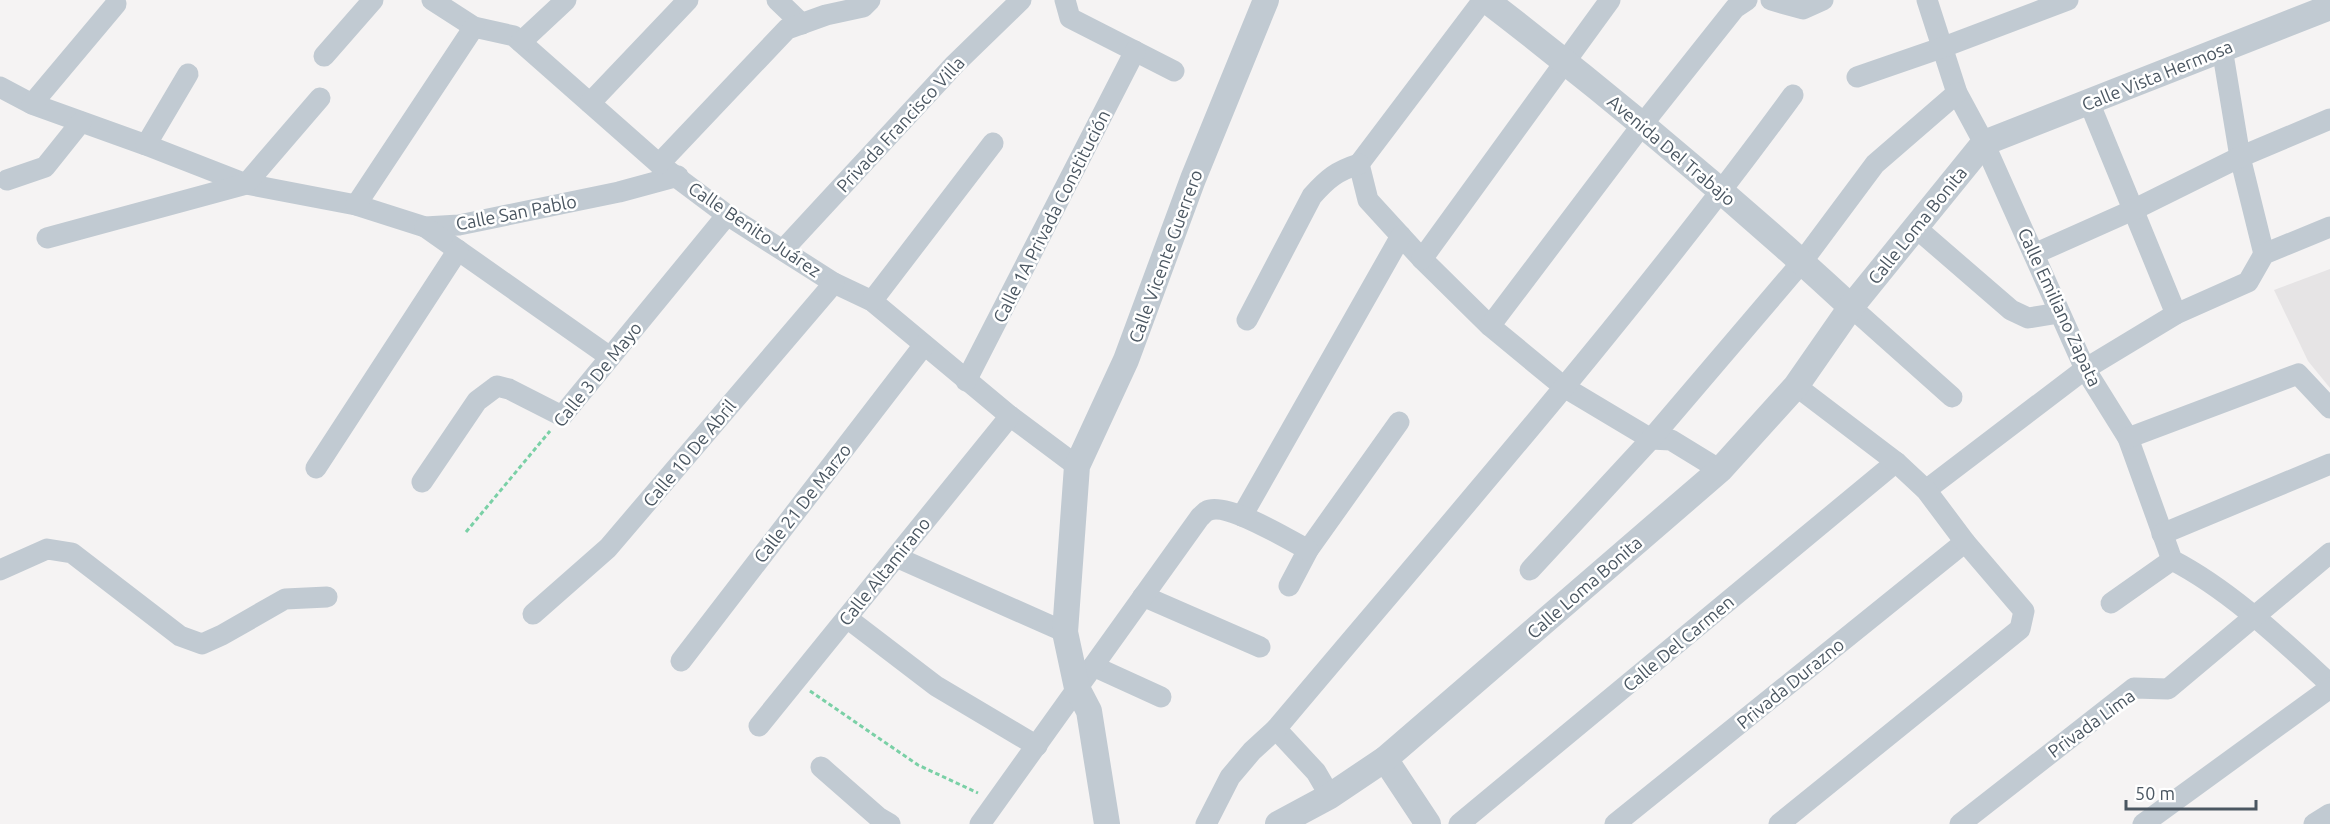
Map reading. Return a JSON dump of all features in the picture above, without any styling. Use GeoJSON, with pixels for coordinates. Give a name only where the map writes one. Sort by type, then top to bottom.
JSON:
{"type":"FeatureCollection","features":[{"type":"Feature","properties":{"kind":"street"},"geometry":{"type":"LineString","coordinates":[[324,56],[373,0]]}},
{"type":"Feature","properties":{"kind":"street"},"geometry":{"type":"LineString","coordinates":[[521,42],[566,0]]}},
{"type":"Feature","properties":{"kind":"street"},"geometry":{"type":"LineString","coordinates":[[590,103],[688,0]]}},
{"type":"Feature","properties":{"kind":"street"},"geometry":{"type":"LineString","coordinates":[[777,0],[802,24]]}},
{"type":"Feature","properties":{"kind":"street"},"geometry":{"type":"LineString","coordinates":[[659,164],[787,29],[826,15],[863,8],[870,0]]}},
{"type":"Feature","properties":{"kind":"street","name":"Privada Francisco Villa"},"geometry":{"type":"LineString","coordinates":[[783,250],[955,64],[1021,0]]}},
{"type":"Feature","properties":{"kind":"street"},"geometry":{"type":"LineString","coordinates":[[1065,0],[1070,18],[1174,71]]}},
{"type":"Feature","properties":{"kind":"street","name":"Calle Vicente Guerrero"},"geometry":{"type":"LineString","coordinates":[[1107,824],[1089,711],[1077,688],[1065,632],[1077,466],[1126,360],[1193,179],[1266,0]]}},
{"type":"Feature","properties":{"kind":"street"},"geometry":{"type":"LineString","coordinates":[[1246,320],[1312,196],[1327,179],[1342,169],[1359,164],[1484,0]]}},
{"type":"Feature","properties":{"kind":"street","name":"Avenida Del Trabajo"},"geometry":{"type":"LineString","coordinates":[[1484,0],[1565,61],[1722,191],[1851,307]]}},
{"type":"Feature","properties":{"kind":"street"},"geometry":{"type":"LineString","coordinates":[[1422,259],[1610,0]]}},
{"type":"Feature","properties":{"kind":"street"},"geometry":{"type":"LineString","coordinates":[[1490,326],[1642,125],[1735,9],[1748,0]]}},
{"type":"Feature","properties":{"kind":"street"},"geometry":{"type":"LineString","coordinates":[[1771,0],[1803,9],[1823,0]]}},
{"type":"Feature","properties":{"kind":"street","name":"Calle Emiliano Zapata"},"geometry":{"type":"LineString","coordinates":[[1927,0],[1957,93],[1984,143],[2085,369],[2128,438],[2172,561]]}},
{"type":"Feature","properties":{"kind":"street"},"geometry":{"type":"LineString","coordinates":[[1857,77],[2068,0]]}},
{"type":"Feature","properties":{"kind":"street","name":"Calle Benito Juárez"},"geometry":{"type":"LineString","coordinates":[[443,2],[474,27],[514,36],[659,164],[727,215],[834,283],[872,301],[966,381],[1077,466]]}},
{"type":"Feature","properties":{"kind":"street"},"geometry":{"type":"LineString","coordinates":[[32,104],[116,4]]}},
{"type":"Feature","properties":{"kind":"street","name":"Calle Vista Hermosa"},"geometry":{"type":"LineString","coordinates":[[1984,143],[2330,7]]}},
{"type":"Feature","properties":{"kind":"street"},"geometry":{"type":"LineString","coordinates":[[356,205],[474,27]]}},
{"type":"Feature","properties":{"kind":"street"},"geometry":{"type":"LineString","coordinates":[[2222,48],[2240,157],[2264,254]]}},
{"type":"Feature","properties":{"kind":"street","name":"Calle 1A Privada Constitución"},"geometry":{"type":"LineString","coordinates":[[966,381],[1135,51]]}},
{"type":"Feature","properties":{"kind":"street"},"geometry":{"type":"LineString","coordinates":[[146,145],[188,74]]}},
{"type":"Feature","properties":{"kind":"street","name":"Calle San Pablo"},"geometry":{"type":"LineString","coordinates":[[0,87],[32,104],[246,184],[356,205],[425,227],[459,225],[619,192],[678,176]]}},
{"type":"Feature","properties":{"kind":"street"},"geometry":{"type":"LineString","coordinates":[[1530,570],[1651,439],[1802,262],[1875,164],[1957,93]]}},
{"type":"Feature","properties":{"kind":"street"},"geometry":{"type":"LineString","coordinates":[[1206,824],[1230,777],[1252,751],[1276,729],[1564,387],[1722,191],[1793,94]]}},
{"type":"Feature","properties":{"kind":"street"},"geometry":{"type":"LineString","coordinates":[[47,238],[246,184],[320,98]]}},
{"type":"Feature","properties":{"kind":"street"},"geometry":{"type":"LineString","coordinates":[[2089,102],[2176,314]]}},
{"type":"Feature","properties":{"kind":"street"},"geometry":{"type":"LineString","coordinates":[[2034,254],[2133,210],[2240,157],[2330,119]]}},
{"type":"Feature","properties":{"kind":"street"},"geometry":{"type":"LineString","coordinates":[[7,180],[45,167],[81,122]]}},
{"type":"Feature","properties":{"kind":"street"},"geometry":{"type":"LineString","coordinates":[[872,301],[993,143]]}},
{"type":"Feature","properties":{"kind":"street","name":"Calle Loma Bonita"},"geometry":{"type":"LineString","coordinates":[[1278,824],[1330,796],[1385,759],[1720,470],[1796,386],[1851,307],[1984,143]]}},
{"type":"Feature","properties":{"kind":"street"},"geometry":{"type":"LineString","coordinates":[[1359,164],[1368,200],[1422,259],[1490,326],[1564,387],[1651,439],[1671,440],[1720,470]]}},
{"type":"Feature","properties":{"kind":"street","name":"Calle 3 De Mayo"},"geometry":{"type":"LineString","coordinates":[[562,416],[727,215]]}},
{"type":"Feature","properties":{"kind":"street"},"geometry":{"type":"LineString","coordinates":[[425,227],[610,357]]}},
{"type":"Feature","properties":{"kind":"street"},"geometry":{"type":"LineString","coordinates":[[1915,227],[2011,310],[2028,318],[2059,313]]}},
{"type":"Feature","properties":{"kind":"street"},"geometry":{"type":"LineString","coordinates":[[1926,490],[2085,369],[2176,314],[2248,282],[2264,254],[2330,227]]}},
{"type":"Feature","properties":{"kind":"street"},"geometry":{"type":"LineString","coordinates":[[1242,516],[1401,236]]}},
{"type":"Feature","properties":{"kind":"street"},"geometry":{"type":"LineString","coordinates":[[316,468],[458,250]]}},
{"type":"Feature","properties":{"kind":"street","name":"Calle 10 De Abril"},"geometry":{"type":"LineString","coordinates":[[534,614],[608,548],[834,283]]}},
{"type":"Feature","properties":{"kind":"street"},"geometry":{"type":"LineString","coordinates":[[1851,307],[1952,397]]}},
{"type":"Feature","properties":{"kind":"street","name":"Calle 21 De Marzo"},"geometry":{"type":"LineString","coordinates":[[681,661],[924,345]]}},
{"type":"Feature","properties":{"kind":"street"},"geometry":{"type":"LineString","coordinates":[[2128,438],[2298,374],[2330,408]]}},
{"type":"Feature","properties":{"kind":"street"},"geometry":{"type":"LineString","coordinates":[[422,482],[477,401],[497,386],[509,389],[562,416]]}},
{"type":"Feature","properties":{"kind":"street"},"geometry":{"type":"LineString","coordinates":[[1779,824],[2020,628],[2024,610],[1965,542],[1926,490],[1896,462],[1796,386]]}},
{"type":"Feature","properties":{"kind":"street","name":"Calle Altamirano"},"geometry":{"type":"LineString","coordinates":[[759,726],[1010,416]]}},
{"type":"Feature","properties":{"kind":"street"},"geometry":{"type":"LineString","coordinates":[[1289,586],[1308,550],[1399,422]]}},
{"type":"Feature","properties":{"kind":"street","name":"Calle Del Carmen"},"geometry":{"type":"LineString","coordinates":[[1459,824],[1896,462]]}},
{"type":"Feature","properties":{"kind":"street"},"geometry":{"type":"LineString","coordinates":[[2162,534],[2330,464]]}},
{"type":"Feature","properties":{"kind":"street"},"geometry":{"type":"LineString","coordinates":[[980,824],[1200,517],[1208,510],[1218,509],[1242,516],[1308,550]]}},
{"type":"Feature","properties":{"kind":"street","name":"Privada Durazno"},"geometry":{"type":"LineString","coordinates":[[1615,824],[1965,542]]}},
{"type":"Feature","properties":{"kind":"street"},"geometry":{"type":"LineString","coordinates":[[0,570],[47,549],[72,553],[180,636],[202,644],[285,599],[327,597]]}},
{"type":"Feature","properties":{"kind":"street","name":"Privada Lima"},"geometry":{"type":"LineString","coordinates":[[1960,824],[2134,688],[2168,689],[2330,553]]}},
{"type":"Feature","properties":{"kind":"street"},"geometry":{"type":"LineString","coordinates":[[896,556],[1065,632]]}},
{"type":"Feature","properties":{"kind":"street"},"geometry":{"type":"LineString","coordinates":[[2111,603],[2172,561],[2190,569],[2254,617],[2330,686],[2143,824]]}},
{"type":"Feature","properties":{"kind":"street"},"geometry":{"type":"LineString","coordinates":[[1143,596],[1260,647]]}},
{"type":"Feature","properties":{"kind":"street"},"geometry":{"type":"LineString","coordinates":[[847,618],[936,686],[1037,746]]}},
{"type":"Feature","properties":{"kind":"street"},"geometry":{"type":"LineString","coordinates":[[1093,666],[1161,697]]}},
{"type":"Feature","properties":{"kind":"street"},"geometry":{"type":"LineString","coordinates":[[1276,729],[1316,772],[1330,796]]}},
{"type":"Feature","properties":{"kind":"street"},"geometry":{"type":"LineString","coordinates":[[1385,759],[1428,824]]}},
{"type":"Feature","properties":{"kind":"street"},"geometry":{"type":"LineString","coordinates":[[821,766],[878,817],[890,824]]}},
{"type":"Feature","properties":{"kind":"street"},"geometry":{"type":"LineString","coordinates":[[2314,824],[2330,814]]}},
{"type":"Feature","properties":{"kind":"path","name":"Calle 3 De Mayo"},"geometry":{"type":"LineString","coordinates":[[466,532],[562,416]]}},
{"type":"Feature","properties":{"kind":"path"},"geometry":{"type":"LineString","coordinates":[[796,681],[918,765],[996,801]]}},
{"type":"Feature","properties":{"kind":"shaded area"},"geometry":{"type":"Polygon","coordinates":[[[2330,269],[2330,388],[2308,361],[2274,290],[2330,269]]]}}]}
